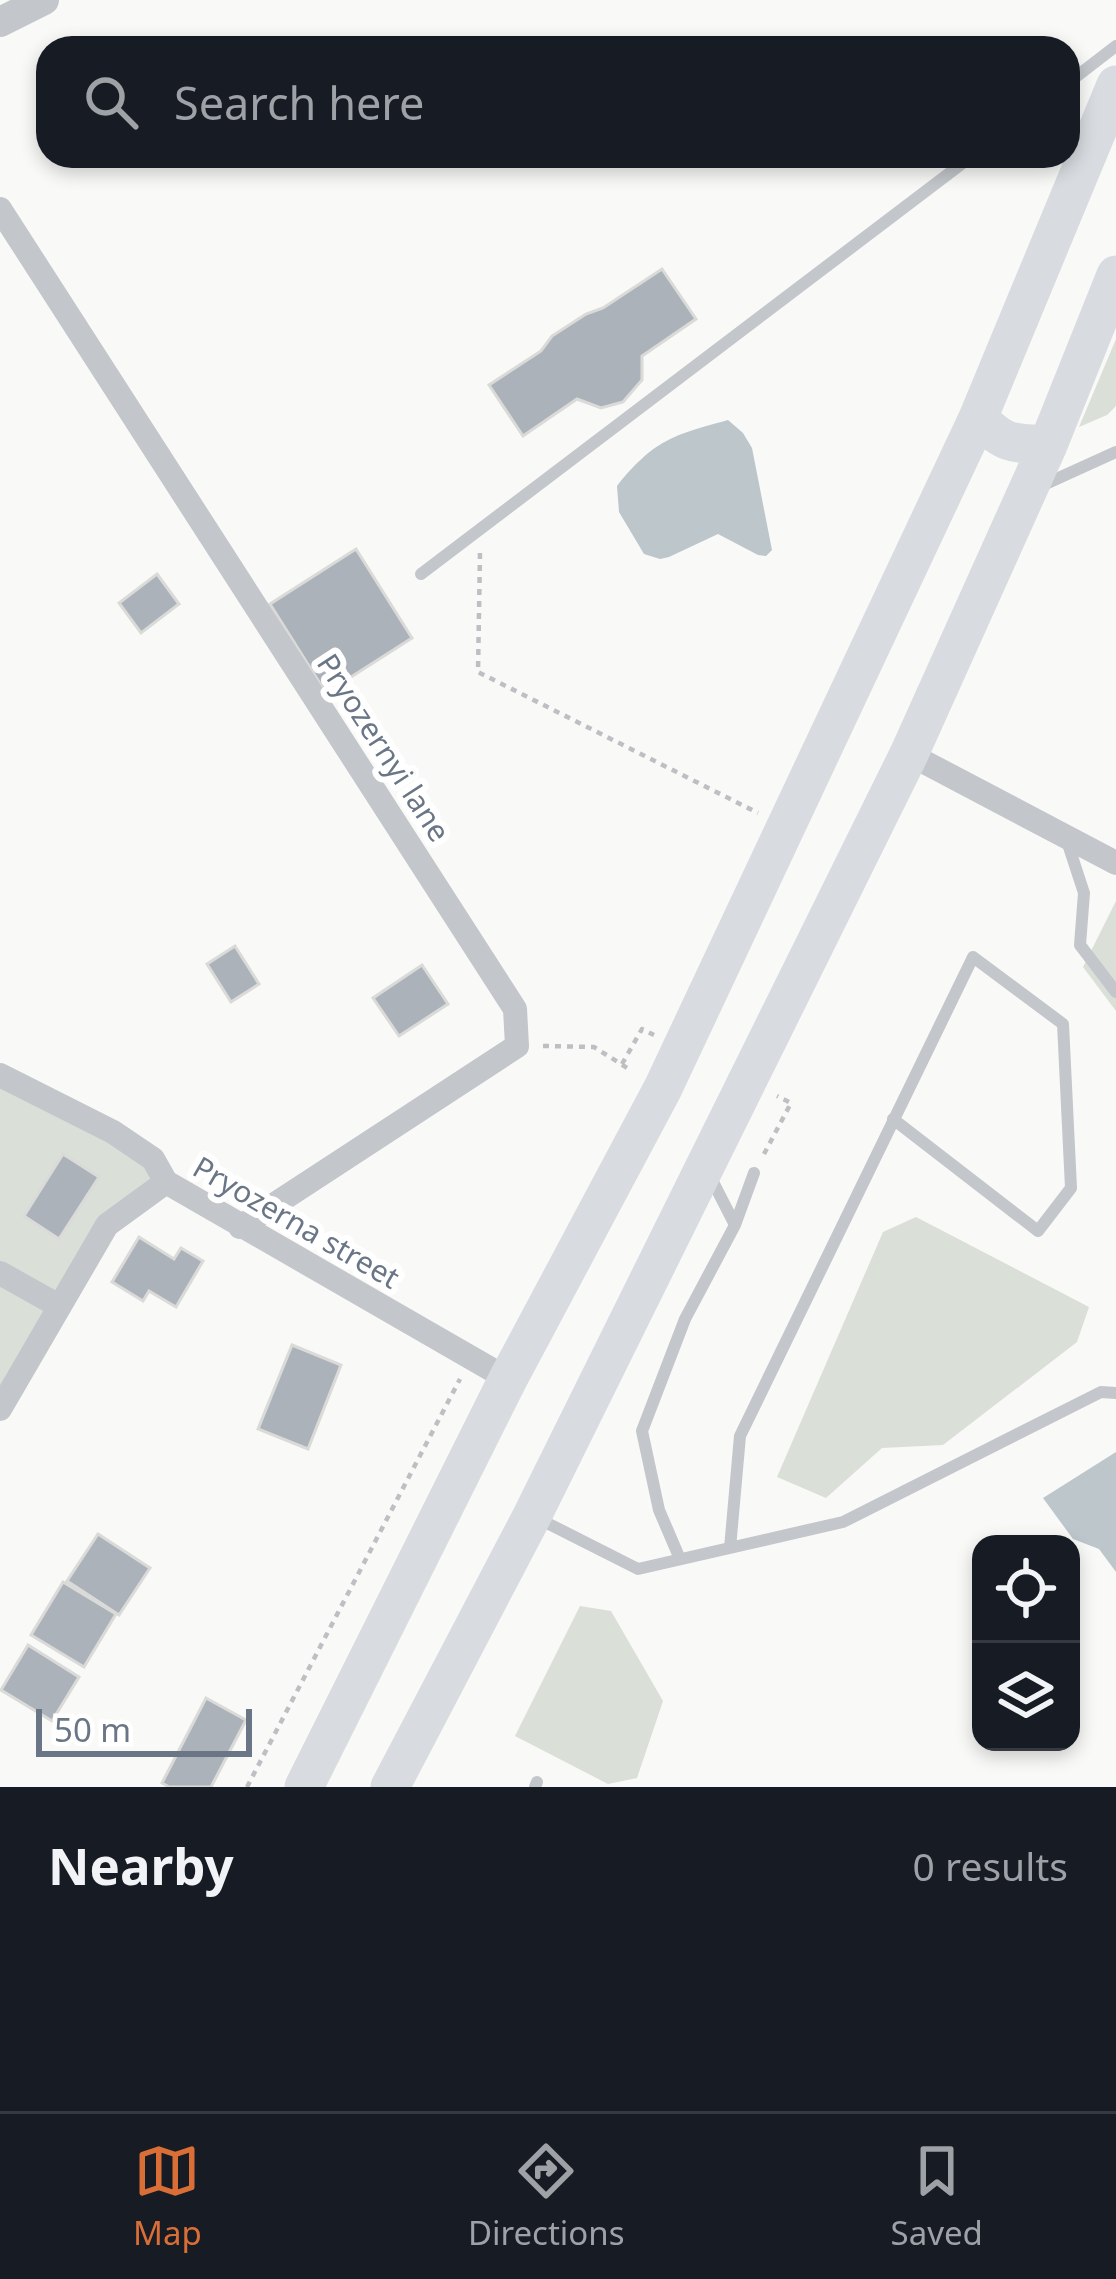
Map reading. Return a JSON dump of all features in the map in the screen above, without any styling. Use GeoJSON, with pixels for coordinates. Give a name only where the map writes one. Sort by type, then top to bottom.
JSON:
{"type":"FeatureCollection","features":[{"type":"Feature","properties":{"kind":"main road"},"geometry":{"type":"LineString","coordinates":[[304,1787],[508,1379],[664,1088],[978,418],[1116,85]]}},
{"type":"Feature","properties":{"kind":"main road"},"geometry":{"type":"LineString","coordinates":[[390,1787],[532,1516],[909,754],[1048,446],[1116,275]]}},
{"type":"Feature","properties":{"kind":"main road"},"geometry":{"type":"LineString","coordinates":[[978,418],[1009,443],[1048,446]]}},
{"type":"Feature","properties":{"kind":"street"},"geometry":{"type":"LineString","coordinates":[[0,22],[44,0]]}},
{"type":"Feature","properties":{"kind":"street","name":"Pryozernyi lane"},"geometry":{"type":"LineString","coordinates":[[0,209],[515,1009],[518,1046]]}},
{"type":"Feature","properties":{"kind":"street"},"geometry":{"type":"LineString","coordinates":[[909,754],[1116,863]]}},
{"type":"Feature","properties":{"kind":"street"},"geometry":{"type":"LineString","coordinates":[[240,1227],[518,1046]]}},
{"type":"Feature","properties":{"kind":"street","name":"Pryozerna street"},"geometry":{"type":"LineString","coordinates":[[0,1075],[113,1132],[153,1159],[166,1182],[508,1379]]}},
{"type":"Feature","properties":{"kind":"street"},"geometry":{"type":"LineString","coordinates":[[0,1409],[106,1225],[166,1182]]}},
{"type":"Feature","properties":{"kind":"street"},"geometry":{"type":"LineString","coordinates":[[0,1273],[59,1306]]}},
{"type":"Feature","properties":{"kind":"lane"},"geometry":{"type":"LineString","coordinates":[[1080,74],[1116,46]]}},
{"type":"Feature","properties":{"kind":"lane"},"geometry":{"type":"LineString","coordinates":[[422,574],[956,168]]}},
{"type":"Feature","properties":{"kind":"lane"},"geometry":{"type":"LineString","coordinates":[[1027,493],[1114,449]]}},
{"type":"Feature","properties":{"kind":"lane"},"geometry":{"type":"LineString","coordinates":[[1066,836],[1084,893],[1080,945],[1116,992]]}},
{"type":"Feature","properties":{"kind":"lane"},"geometry":{"type":"LineString","coordinates":[[730,1548],[740,1436],[893,1120],[973,957],[1063,1024],[1072,1188],[1038,1231],[893,1120]]}},
{"type":"Feature","properties":{"kind":"lane"},"geometry":{"type":"LineString","coordinates":[[705,1167],[735,1225]]}},
{"type":"Feature","properties":{"kind":"lane"},"geometry":{"type":"LineString","coordinates":[[680,1559],[658,1510],[643,1432],[685,1318],[735,1225],[754,1173]]}},
{"type":"Feature","properties":{"kind":"lane"},"geometry":{"type":"LineString","coordinates":[[532,1516],[638,1569],[843,1522],[1101,1392],[1116,1393]]}},
{"type":"Feature","properties":{"kind":"path"},"geometry":{"type":"LineString","coordinates":[[480,529],[478,672],[786,827]]}},
{"type":"Feature","properties":{"kind":"path"},"geometry":{"type":"LineString","coordinates":[[622,1064],[643,1029]]}},
{"type":"Feature","properties":{"kind":"path"},"geometry":{"type":"LineString","coordinates":[[518,1046],[594,1046],[664,1088]]}},
{"type":"Feature","properties":{"kind":"path"},"geometry":{"type":"LineString","coordinates":[[754,1173],[791,1103]]}},
{"type":"Feature","properties":{"kind":"path"},"geometry":{"type":"LineString","coordinates":[[247,1787],[471,1358]]}},
{"type":"Feature","properties":{"kind":"shaded area"},"geometry":{"type":"Polygon","coordinates":[[[1116,339],[1116,406],[1079,427],[1116,339]]]}},
{"type":"Feature","properties":{"kind":"shaded area"},"geometry":{"type":"Polygon","coordinates":[[[728,420],[752,448],[772,550],[766,556],[758,555],[718,534],[669,557],[644,554],[619,512],[617,486],[642,458],[666,441],[728,420]]]}},
{"type":"Feature","properties":{"kind":"shaded area"},"geometry":{"type":"Polygon","coordinates":[[[1116,901],[1116,1011],[1083,967],[1116,901]]]}},
{"type":"Feature","properties":{"kind":"shaded area"},"geometry":{"type":"Polygon","coordinates":[[[0,1074],[113,1132],[166,1182],[106,1225],[0,1409],[0,1074]]]}},
{"type":"Feature","properties":{"kind":"shaded area"},"geometry":{"type":"Polygon","coordinates":[[[916,1217],[1089,1307],[1077,1342],[943,1445],[882,1448],[826,1498],[777,1477],[883,1232],[916,1217]]]}},
{"type":"Feature","properties":{"kind":"shaded area"},"geometry":{"type":"Polygon","coordinates":[[[1116,1452],[1116,1572],[1099,1549],[1080,1542],[1080,1535],[1070,1535],[1043,1498],[1116,1452]]]}},
{"type":"Feature","properties":{"kind":"shaded area"},"geometry":{"type":"Polygon","coordinates":[[[580,1606],[611,1611],[663,1701],[637,1778],[608,1784],[515,1736],[580,1606]]]}},
{"type":"Feature","properties":{"kind":"building"},"geometry":{"type":"Polygon","coordinates":[[[662,269],[696,319],[642,356],[642,380],[623,402],[601,408],[577,399],[523,436],[489,385],[541,351],[552,336],[662,269]]]}},
{"type":"Feature","properties":{"kind":"building"},"geometry":{"type":"Polygon","coordinates":[[[356,549],[412,638],[326,693],[270,604],[356,549]]]}},
{"type":"Feature","properties":{"kind":"building"},"geometry":{"type":"Polygon","coordinates":[[[157,574],[179,604],[141,633],[119,603],[157,574]]]}},
{"type":"Feature","properties":{"kind":"building"},"geometry":{"type":"Polygon","coordinates":[[[235,946],[259,984],[231,1002],[207,964],[235,946]]]}},
{"type":"Feature","properties":{"kind":"building"},"geometry":{"type":"Polygon","coordinates":[[[422,965],[448,1004],[399,1036],[373,998],[422,965]]]}},
{"type":"Feature","properties":{"kind":"building"},"geometry":{"type":"Polygon","coordinates":[[[63,1154],[99,1177],[59,1239],[24,1216],[63,1154]]]}},
{"type":"Feature","properties":{"kind":"building"},"geometry":{"type":"Polygon","coordinates":[[[139,1237],[174,1259],[181,1248],[203,1261],[176,1307],[149,1291],[143,1301],[112,1282],[139,1237]]]}},
{"type":"Feature","properties":{"kind":"building"},"geometry":{"type":"Polygon","coordinates":[[[292,1345],[341,1365],[308,1449],[258,1429],[292,1345]]]}},
{"type":"Feature","properties":{"kind":"building"},"geometry":{"type":"Polygon","coordinates":[[[98,1534],[150,1568],[119,1615],[67,1581],[98,1534]]]}},
{"type":"Feature","properties":{"kind":"building"},"geometry":{"type":"Polygon","coordinates":[[[63,1582],[116,1614],[84,1667],[31,1635],[63,1582]]]}},
{"type":"Feature","properties":{"kind":"building"},"geometry":{"type":"Polygon","coordinates":[[[28,1645],[79,1677],[52,1721],[1,1690],[28,1645]]]}},
{"type":"Feature","properties":{"kind":"building"},"geometry":{"type":"Polygon","coordinates":[[[206,1698],[246,1720],[211,1787],[169,1787],[162,1783],[206,1698]]]}}]}
